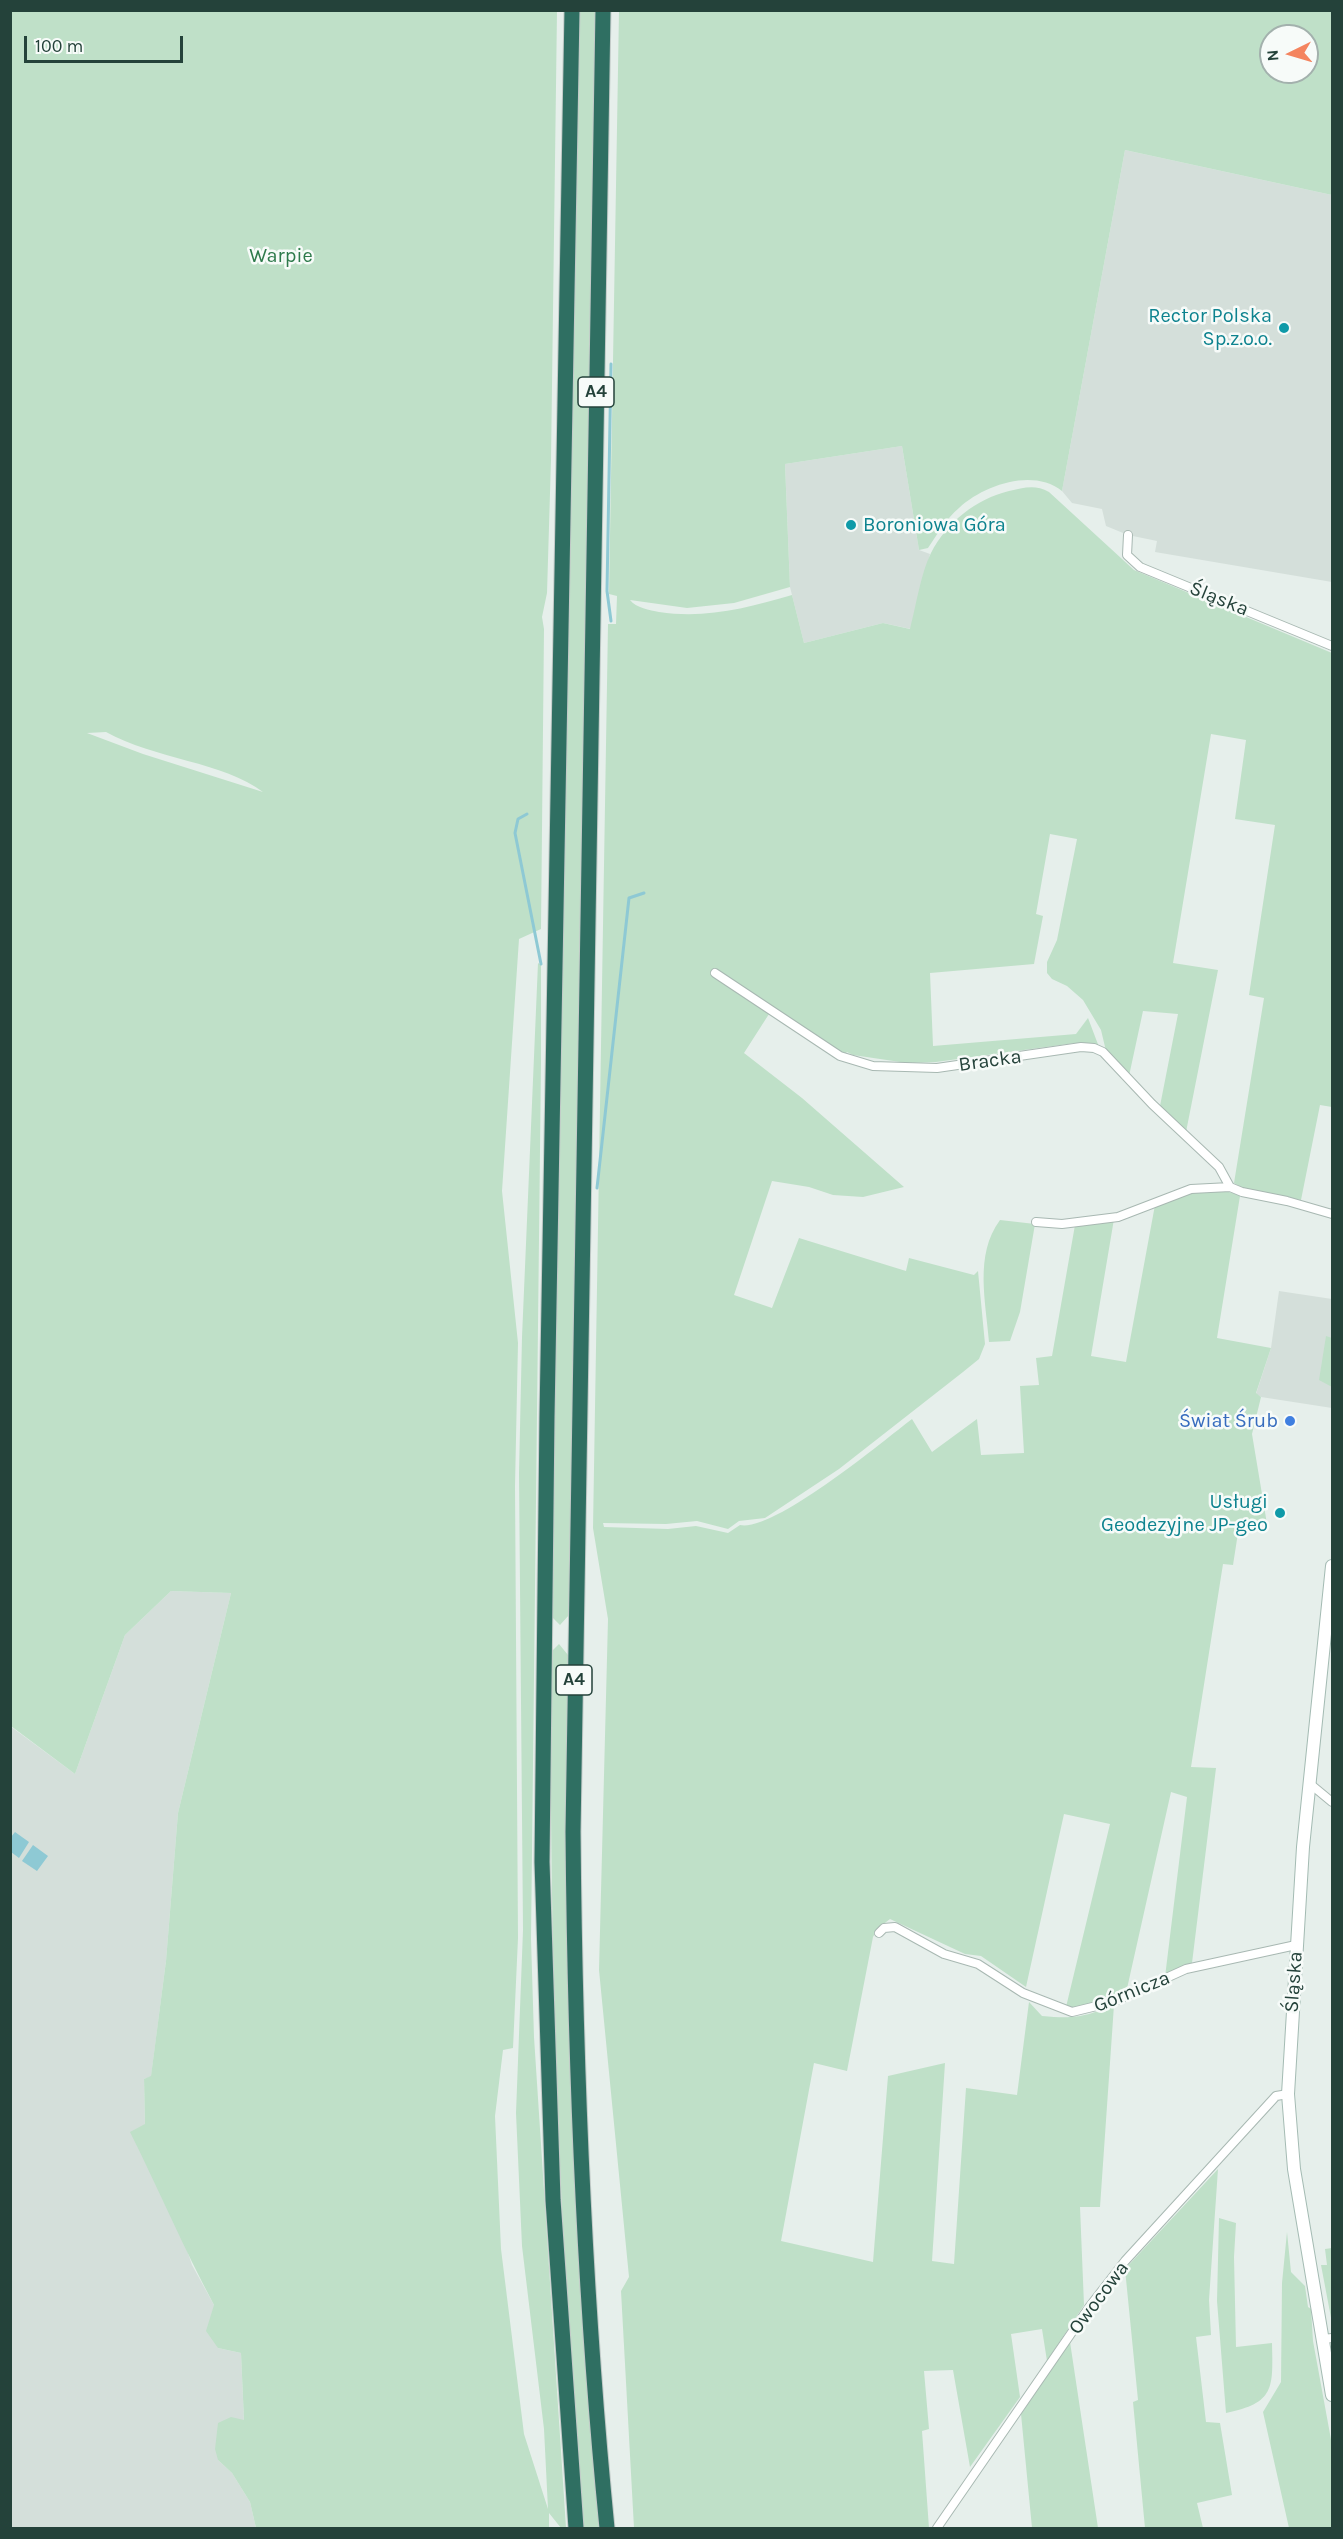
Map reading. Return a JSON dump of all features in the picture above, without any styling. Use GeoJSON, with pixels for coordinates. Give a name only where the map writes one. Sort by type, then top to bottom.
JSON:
{"type":"FeatureCollection","features":[{"type":"Feature","properties":{"kind":"highway","name":"A4"},"geometry":{"type":"LineString","coordinates":[[572,10],[547,1416],[542,1862],[553,2200],[576,2529]]}},
{"type":"Feature","properties":{"kind":"highway","name":"A4"},"geometry":{"type":"LineString","coordinates":[[603,10],[575,1635],[574,1910],[585,2238],[607,2529]]}},
{"type":"Feature","properties":{"kind":"main road","name":"Śląska"},"geometry":{"type":"LineString","coordinates":[[1332,1566],[1309,1783],[1296,1945],[1288,2094],[1294,2169],[1328,2338],[1332,2395]]}},
{"type":"Feature","properties":{"kind":"street","name":"Śląska"},"geometry":{"type":"LineString","coordinates":[[1128,535],[1127,555],[1140,567],[1332,646]]}},
{"type":"Feature","properties":{"kind":"street","name":"Bracka"},"geometry":{"type":"LineString","coordinates":[[715,973],[840,1056],[873,1066],[937,1068],[1081,1047],[1094,1048],[1103,1052],[1152,1104],[1219,1167],[1230,1187]]}},
{"type":"Feature","properties":{"kind":"street"},"geometry":{"type":"LineString","coordinates":[[1036,1222],[1062,1224],[1118,1217],[1191,1189],[1230,1187],[1242,1192],[1306,1205],[1332,1214]]}},
{"type":"Feature","properties":{"kind":"street"},"geometry":{"type":"LineString","coordinates":[[1309,1783],[1332,1802]]}},
{"type":"Feature","properties":{"kind":"street","name":"Górnicza"},"geometry":{"type":"LineString","coordinates":[[879,1933],[884,1928],[895,1927],[944,1954],[978,1964],[1023,1993],[1072,2012],[1113,2002],[1186,1970],[1296,1945]]}},
{"type":"Feature","properties":{"kind":"street","name":"Owocowa"},"geometry":{"type":"LineString","coordinates":[[937,2529],[1090,2307],[1125,2261],[1276,2096],[1288,2094]]}},
{"type":"Feature","properties":{"kind":"shaded area"},"geometry":{"type":"Polygon","coordinates":[[[1125,150],[1332,195],[1332,582],[1155,552],[1157,541],[1128,535],[1106,526],[1102,509],[1072,503],[1062,491],[1125,150]]]}},
{"type":"Feature","properties":{"kind":"shaded area"},"geometry":{"type":"Polygon","coordinates":[[[902,446],[919,550],[930,554],[911,629],[883,623],[804,643],[790,587],[785,464],[902,446]]]}},
{"type":"Feature","properties":{"kind":"shaded area"},"geometry":{"type":"Polygon","coordinates":[[[1279,1291],[1332,1299],[1332,1408],[1261,1397],[1256,1394],[1271,1348],[1279,1291]]]}},
{"type":"Feature","properties":{"kind":"shaded area"},"geometry":{"type":"Polygon","coordinates":[[[171,1591],[231,1593],[178,1813],[166,1961],[151,2077],[144,2079],[145,2125],[192,2265],[214,2305],[218,2348],[241,2353],[244,2421],[218,2460],[232,2473],[250,2502],[256,2528],[11,2528],[10,1726],[75,1774],[125,1635],[171,1591]]]}},
{"type":"Feature","properties":{"kind":"green space"},"geometry":{"type":"Polygon","coordinates":[[[596,10],[569,1615],[560,1625],[551,1616],[579,11],[596,10]]]}},
{"type":"Feature","properties":{"kind":"green space","name":"Warpie"},"geometry":{"type":"Polygon","coordinates":[[[10,11],[557,11],[551,460],[547,593],[542,617],[544,629],[541,929],[519,939],[502,1191],[518,1343],[515,1486],[518,1938],[513,2048],[503,2050],[495,2116],[501,2249],[524,2434],[548,2509],[544,2429],[522,2246],[516,2113],[523,1930],[519,1473],[522,1337],[538,963],[541,965],[541,1063],[531,1939],[534,2037],[566,2528],[561,2528],[549,2513],[549,2528],[256,2528],[250,2502],[232,2473],[218,2460],[215,2449],[218,2423],[231,2417],[244,2420],[241,2353],[218,2348],[206,2331],[214,2305],[130,2132],[145,2124],[144,2079],[151,2076],[166,1961],[178,1813],[231,1593],[171,1591],[125,1635],[75,1774],[11,1726],[10,11]],[[106,732],[87,733],[143,754],[263,792],[229,774],[125,741],[106,732]]]}},
{"type":"Feature","properties":{"kind":"green space"},"geometry":{"type":"Polygon","coordinates":[[[619,11],[1332,11],[1332,195],[1125,150],[1062,491],[1050,484],[1037,481],[1023,480],[995,486],[969,500],[954,512],[928,548],[919,550],[902,446],[785,464],[790,587],[734,603],[687,608],[630,600],[639,607],[659,612],[693,614],[743,608],[792,595],[804,643],[883,623],[910,629],[927,561],[945,531],[964,513],[985,500],[1009,491],[1034,487],[1049,492],[1134,570],[1332,653],[1332,1107],[1320,1105],[1301,1200],[1244,1189],[1234,1183],[1264,998],[1249,995],[1275,825],[1235,819],[1246,740],[1211,734],[1173,963],[1218,970],[1186,1132],[1160,1106],[1178,1014],[1143,1011],[1129,1076],[1106,1051],[1101,1030],[1083,1000],[1067,986],[1052,979],[1047,973],[1047,962],[1057,940],[1077,839],[1050,834],[1036,914],[1043,916],[1034,964],[930,973],[933,1046],[1076,1034],[1088,1018],[1099,1047],[1075,1043],[936,1062],[907,1063],[853,1055],[847,1052],[839,1059],[769,1014],[744,1053],[802,1098],[904,1187],[863,1197],[833,1195],[809,1187],[772,1181],[734,1295],[772,1308],[799,1238],[906,1271],[909,1258],[974,1275],[978,1271],[985,1344],[979,1359],[963,1372],[839,1469],[765,1518],[739,1521],[728,1529],[697,1521],[666,1524],[603,1523],[604,1527],[668,1529],[696,1526],[728,1533],[740,1525],[756,1523],[777,1515],[801,1501],[912,1419],[932,1452],[977,1419],[981,1455],[1024,1453],[1020,1386],[1039,1385],[1036,1358],[1052,1356],[1075,1225],[1114,1219],[1091,1356],[1126,1362],[1155,1205],[1186,1194],[1208,1190],[1229,1192],[1240,1196],[1217,1338],[1271,1348],[1256,1393],[1261,1397],[1252,1434],[1267,1524],[1240,1520],[1233,1565],[1223,1564],[1191,1767],[1216,1768],[1192,1963],[1165,1977],[1187,1797],[1171,1792],[1126,1993],[1083,2008],[1066,2007],[1110,1824],[1064,1814],[1026,1987],[981,1956],[965,1954],[890,1919],[877,1929],[873,1937],[847,2071],[814,2063],[781,2241],[873,2262],[888,2076],[945,2063],[932,2261],[954,2264],[966,2088],[1017,2095],[1029,2002],[1042,2016],[1063,2017],[1087,2015],[1114,2005],[1100,2207],[1080,2207],[1084,2305],[1047,2361],[1042,2329],[1011,2334],[1020,2397],[970,2467],[953,2370],[924,2371],[929,2429],[922,2431],[929,2528],[634,2528],[621,2291],[629,2277],[599,1970],[608,1619],[593,1528],[608,624],[616,624],[617,596],[609,594],[619,11]]]}},
{"type":"Feature","properties":{"kind":"green space"},"geometry":{"type":"Polygon","coordinates":[[[1000,1220],[1035,1224],[1020,1312],[1010,1341],[989,1342],[984,1295],[984,1263],[992,1234],[1000,1220]]]}},
{"type":"Feature","properties":{"kind":"green space"},"geometry":{"type":"Polygon","coordinates":[[[1326,1336],[1332,1338],[1332,1387],[1319,1380],[1326,1336]]]}},
{"type":"Feature","properties":{"kind":"green space"},"geometry":{"type":"Polygon","coordinates":[[[559,1644],[568,1655],[569,1983],[583,2310],[599,2528],[584,2528],[568,2310],[557,2091],[552,1872],[551,1652],[559,1644]]]}},
{"type":"Feature","properties":{"kind":"green space"},"geometry":{"type":"Polygon","coordinates":[[[1218,2169],[1209,2300],[1211,2335],[1196,2337],[1206,2422],[1220,2423],[1232,2495],[1197,2503],[1203,2528],[1145,2528],[1133,2402],[1138,2400],[1125,2269],[1218,2169]]]}},
{"type":"Feature","properties":{"kind":"green space"},"geometry":{"type":"Polygon","coordinates":[[[1219,2218],[1236,2223],[1234,2257],[1236,2347],[1272,2343],[1272,2372],[1268,2391],[1254,2404],[1226,2413],[1217,2301],[1219,2218]]]}},
{"type":"Feature","properties":{"kind":"green space"},"geometry":{"type":"Polygon","coordinates":[[[1287,2232],[1291,2272],[1305,2286],[1308,2307],[1311,2309],[1313,2341],[1332,2445],[1332,2528],[1289,2528],[1263,2412],[1281,2382],[1282,2283],[1287,2232]]]}},
{"type":"Feature","properties":{"kind":"green space"},"geometry":{"type":"Polygon","coordinates":[[[1332,2248],[1332,2323],[1321,2265],[1327,2265],[1325,2249],[1332,2248]]]}},
{"type":"Feature","properties":{"kind":"green space"},"geometry":{"type":"Polygon","coordinates":[[[1070,2342],[1098,2528],[1032,2528],[1021,2414],[1070,2342]]]}},
{"type":"Feature","properties":{"kind":"water"},"geometry":{"type":"Polygon","coordinates":[[[15,1832],[29,1842],[19,1858],[11,1852],[11,1837],[15,1832]]]}},
{"type":"Feature","properties":{"kind":"water"},"geometry":{"type":"Polygon","coordinates":[[[33,1845],[48,1856],[37,1871],[22,1861],[33,1845]]]}},
{"type":"Feature","properties":{"kind":"waterway"},"geometry":{"type":"LineString","coordinates":[[611,364],[607,591],[611,621]]}},
{"type":"Feature","properties":{"kind":"waterway"},"geometry":{"type":"LineString","coordinates":[[527,814],[518,819],[515,833],[541,964]]}},
{"type":"Feature","properties":{"kind":"waterway"},"geometry":{"type":"LineString","coordinates":[[597,1188],[629,898],[644,893]]}},
{"type":"Feature","properties":{"kind":"place","name":"Rector Polska Sp.z.o.o."},"geometry":{"type":"Point","coordinates":[1284,328]}},
{"type":"Feature","properties":{"kind":"place","name":"Boroniowa Góra"},"geometry":{"type":"Point","coordinates":[851,525]}},
{"type":"Feature","properties":{"kind":"place","name":"Świat Śrub"},"geometry":{"type":"Point","coordinates":[1290,1421]}},
{"type":"Feature","properties":{"kind":"place","name":"Usługi Geodezyjne JP-geo"},"geometry":{"type":"Point","coordinates":[1280,1513]}}]}
